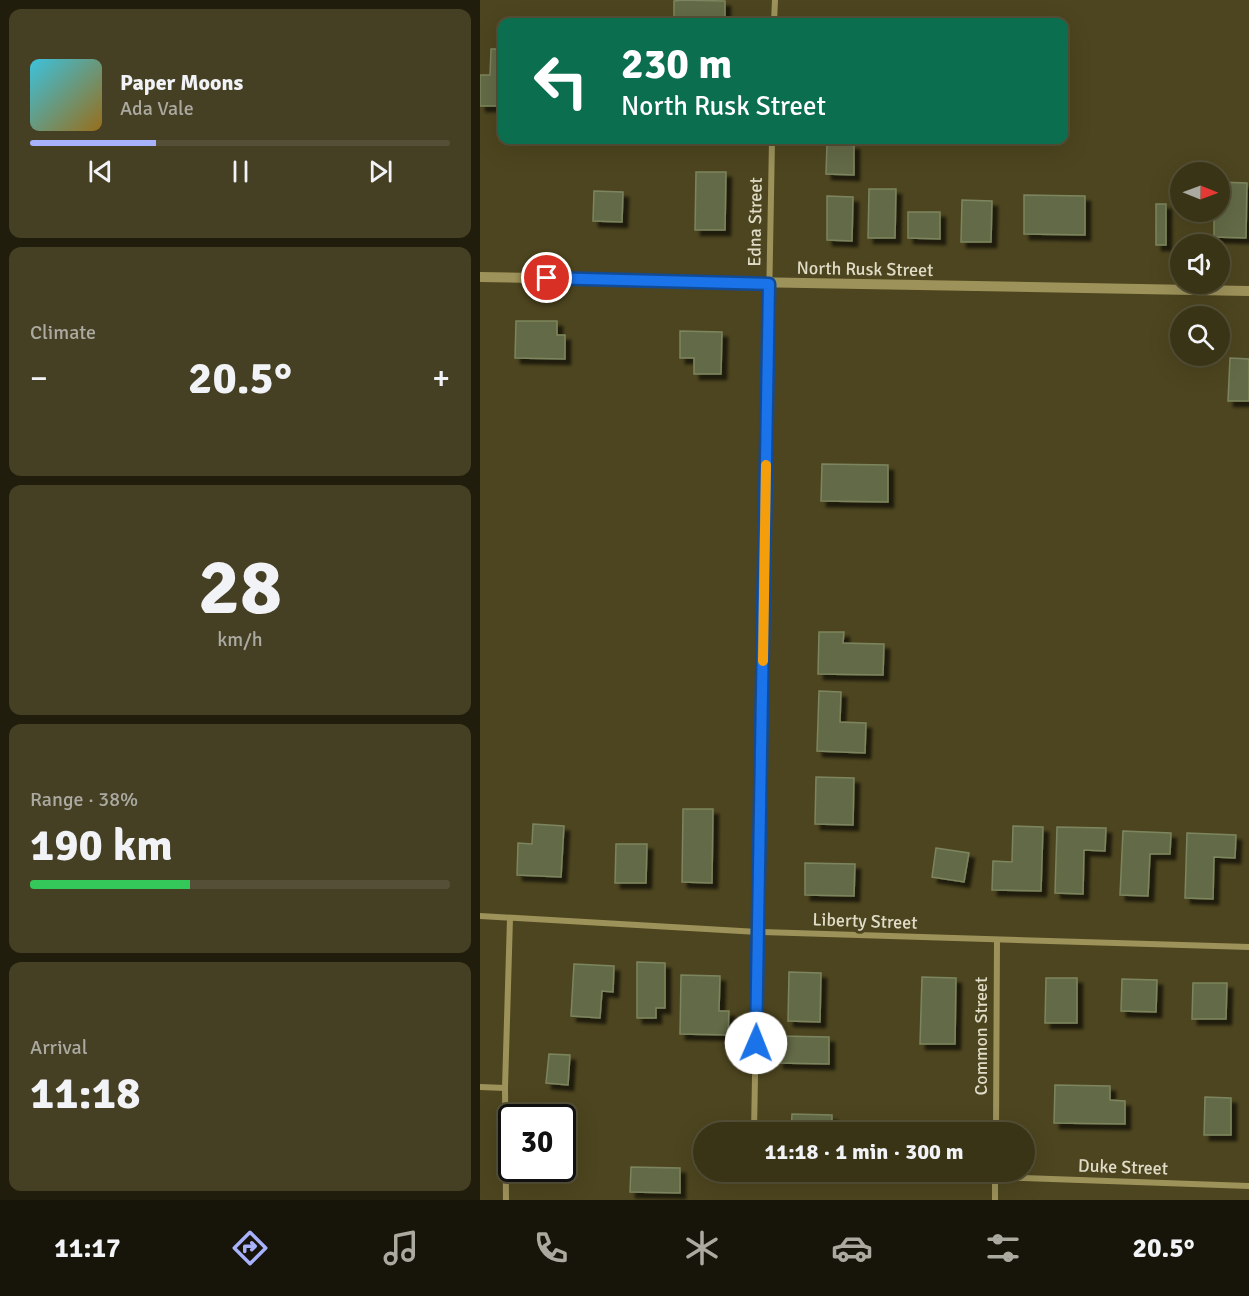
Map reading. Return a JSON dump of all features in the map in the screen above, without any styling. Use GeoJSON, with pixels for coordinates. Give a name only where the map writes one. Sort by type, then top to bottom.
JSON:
{"type":"FeatureCollection","features":[{"type":"Feature","properties":{"kind":"street"},"geometry":{"type":"LineString","coordinates":[[774,18],[775,0]]}},
{"type":"Feature","properties":{"kind":"street","name":"Edna Street"},"geometry":{"type":"LineString","coordinates":[[754,1122],[772,144]]}},
{"type":"Feature","properties":{"kind":"street","name":"North Rusk Street"},"geometry":{"type":"LineString","coordinates":[[480,277],[1249,291]]}},
{"type":"Feature","properties":{"kind":"street","name":"Liberty Street"},"geometry":{"type":"LineString","coordinates":[[480,916],[758,932],[1249,947]]}},
{"type":"Feature","properties":{"kind":"street"},"geometry":{"type":"LineString","coordinates":[[506,1200],[505,1088],[510,918]]}},
{"type":"Feature","properties":{"kind":"street","name":"Common Street"},"geometry":{"type":"LineString","coordinates":[[996,1122],[997,940]]}},
{"type":"Feature","properties":{"kind":"street"},"geometry":{"type":"LineString","coordinates":[[480,1087],[505,1088]]}},
{"type":"Feature","properties":{"kind":"street","name":"Duke Street"},"geometry":{"type":"LineString","coordinates":[[1035,1176],[1249,1186]]}},
{"type":"Feature","properties":{"kind":"street"},"geometry":{"type":"LineString","coordinates":[[995,1182],[995,1200]]}},
{"type":"Feature","properties":{"kind":"building"},"geometry":{"type":"Polygon","coordinates":[[[674,1],[725,1],[725,18],[674,18],[674,1]]]}},
{"type":"Feature","properties":{"kind":"building"},"geometry":{"type":"Polygon","coordinates":[[[491,49],[498,49],[498,106],[480,106],[480,75],[490,75],[491,49]]]}},
{"type":"Feature","properties":{"kind":"building"},"geometry":{"type":"Polygon","coordinates":[[[827,144],[854,144],[854,175],[826,174],[827,144]]]}},
{"type":"Feature","properties":{"kind":"building"},"geometry":{"type":"Polygon","coordinates":[[[696,172],[726,172],[725,230],[695,230],[696,172]]]}},
{"type":"Feature","properties":{"kind":"building"},"geometry":{"type":"Polygon","coordinates":[[[1230,182],[1247,183],[1246,238],[1230,238],[1230,234],[1214,234],[1214,222],[1230,222],[1230,182]]]}},
{"type":"Feature","properties":{"kind":"building"},"geometry":{"type":"Polygon","coordinates":[[[869,189],[896,189],[895,238],[868,238],[869,189]]]}},
{"type":"Feature","properties":{"kind":"building"},"geometry":{"type":"Polygon","coordinates":[[[594,191],[623,192],[622,222],[593,221],[594,191]]]}},
{"type":"Feature","properties":{"kind":"building"},"geometry":{"type":"Polygon","coordinates":[[[1024,195],[1085,196],[1085,235],[1024,234],[1024,195]]]}},
{"type":"Feature","properties":{"kind":"building"},"geometry":{"type":"Polygon","coordinates":[[[827,196],[853,197],[852,241],[827,240],[827,196]]]}},
{"type":"Feature","properties":{"kind":"building"},"geometry":{"type":"Polygon","coordinates":[[[962,200],[992,201],[991,242],[961,242],[962,200]]]}},
{"type":"Feature","properties":{"kind":"building"},"geometry":{"type":"Polygon","coordinates":[[[1156,204],[1166,204],[1166,245],[1156,245],[1156,204]]]}},
{"type":"Feature","properties":{"kind":"building"},"geometry":{"type":"Polygon","coordinates":[[[908,212],[940,212],[940,239],[908,238],[908,212]]]}},
{"type":"Feature","properties":{"kind":"building"},"geometry":{"type":"Polygon","coordinates":[[[516,321],[557,321],[557,335],[565,335],[565,359],[515,358],[516,321]]]}},
{"type":"Feature","properties":{"kind":"building"},"geometry":{"type":"Polygon","coordinates":[[[680,331],[722,332],[721,374],[694,374],[694,358],[680,358],[680,331]]]}},
{"type":"Feature","properties":{"kind":"building"},"geometry":{"type":"Polygon","coordinates":[[[1230,358],[1249,359],[1249,401],[1228,401],[1230,358]]]}},
{"type":"Feature","properties":{"kind":"building"},"geometry":{"type":"Polygon","coordinates":[[[822,464],[888,465],[888,502],[821,501],[822,464]]]}},
{"type":"Feature","properties":{"kind":"building"},"geometry":{"type":"Polygon","coordinates":[[[819,632],[844,632],[843,643],[884,644],[883,675],[818,674],[819,632]]]}},
{"type":"Feature","properties":{"kind":"building"},"geometry":{"type":"Polygon","coordinates":[[[819,691],[841,692],[840,722],[866,723],[865,753],[817,751],[819,691]]]}},
{"type":"Feature","properties":{"kind":"building"},"geometry":{"type":"Polygon","coordinates":[[[816,777],[854,778],[853,825],[815,824],[816,777]]]}},
{"type":"Feature","properties":{"kind":"building"},"geometry":{"type":"Polygon","coordinates":[[[683,809],[713,809],[712,883],[682,882],[683,809]]]}},
{"type":"Feature","properties":{"kind":"building"},"geometry":{"type":"Polygon","coordinates":[[[533,824],[564,826],[561,877],[517,875],[518,843],[532,844],[533,824]]]}},
{"type":"Feature","properties":{"kind":"building"},"geometry":{"type":"Polygon","coordinates":[[[1013,826],[1043,827],[1041,891],[992,890],[993,861],[1012,862],[1013,826]]]}},
{"type":"Feature","properties":{"kind":"building"},"geometry":{"type":"Polygon","coordinates":[[[1057,827],[1106,828],[1105,851],[1084,850],[1083,894],[1055,893],[1057,827]]]}},
{"type":"Feature","properties":{"kind":"building"},"geometry":{"type":"Polygon","coordinates":[[[1123,831],[1171,833],[1170,854],[1150,854],[1148,896],[1120,895],[1123,831]]]}},
{"type":"Feature","properties":{"kind":"building"},"geometry":{"type":"Polygon","coordinates":[[[1187,833],[1236,835],[1235,858],[1214,857],[1213,899],[1185,898],[1187,833]]]}},
{"type":"Feature","properties":{"kind":"building"},"geometry":{"type":"Polygon","coordinates":[[[616,844],[647,844],[646,883],[615,883],[616,844]]]}},
{"type":"Feature","properties":{"kind":"building"},"geometry":{"type":"Polygon","coordinates":[[[936,848],[969,853],[964,882],[932,877],[936,848]]]}},
{"type":"Feature","properties":{"kind":"building"},"geometry":{"type":"Polygon","coordinates":[[[805,863],[855,864],[854,896],[805,895],[805,863]]]}},
{"type":"Feature","properties":{"kind":"building"},"geometry":{"type":"Polygon","coordinates":[[[637,962],[665,963],[665,1008],[656,1008],[656,1018],[637,1018],[637,962]]]}},
{"type":"Feature","properties":{"kind":"building"},"geometry":{"type":"Polygon","coordinates":[[[574,964],[614,966],[613,992],[602,991],[600,1018],[571,1016],[574,964]]]}},
{"type":"Feature","properties":{"kind":"building"},"geometry":{"type":"Polygon","coordinates":[[[789,972],[821,973],[820,1022],[788,1021],[789,972]]]}},
{"type":"Feature","properties":{"kind":"building"},"geometry":{"type":"Polygon","coordinates":[[[681,975],[720,976],[719,1011],[729,1011],[728,1035],[680,1034],[681,975]]]}},
{"type":"Feature","properties":{"kind":"building"},"geometry":{"type":"Polygon","coordinates":[[[922,977],[956,978],[955,1044],[920,1044],[922,977]]]}},
{"type":"Feature","properties":{"kind":"building"},"geometry":{"type":"Polygon","coordinates":[[[1046,978],[1077,978],[1077,1023],[1045,1023],[1046,978]]]}},
{"type":"Feature","properties":{"kind":"building"},"geometry":{"type":"Polygon","coordinates":[[[1122,979],[1157,980],[1156,1012],[1121,1011],[1122,979]]]}},
{"type":"Feature","properties":{"kind":"building"},"geometry":{"type":"Polygon","coordinates":[[[1193,983],[1227,983],[1226,1019],[1192,1019],[1193,983]]]}},
{"type":"Feature","properties":{"kind":"building"},"geometry":{"type":"Polygon","coordinates":[[[779,1036],[829,1037],[829,1064],[778,1063],[779,1036]]]}},
{"type":"Feature","properties":{"kind":"building"},"geometry":{"type":"Polygon","coordinates":[[[549,1054],[570,1055],[568,1085],[546,1083],[549,1054]]]}},
{"type":"Feature","properties":{"kind":"building"},"geometry":{"type":"Polygon","coordinates":[[[1055,1085],[1110,1086],[1110,1100],[1125,1101],[1125,1124],[1054,1123],[1055,1085]]]}},
{"type":"Feature","properties":{"kind":"building"},"geometry":{"type":"Polygon","coordinates":[[[1205,1097],[1231,1098],[1231,1135],[1204,1135],[1205,1097]]]}},
{"type":"Feature","properties":{"kind":"building"},"geometry":{"type":"Polygon","coordinates":[[[792,1114],[832,1115],[832,1122],[792,1122],[792,1114]]]}},
{"type":"Feature","properties":{"kind":"building"},"geometry":{"type":"Polygon","coordinates":[[[631,1167],[680,1168],[680,1193],[630,1192],[631,1167]]]}},
{"type":"Feature","properties":{"kind":"slow traffic"},"geometry":{"type":"LineString","coordinates":[[763,661],[766,465]]}},
{"type":"Feature","properties":{"kind":"route"},"geometry":{"type":"LineString","coordinates":[[547,278],[769,284],[756,1043]]}}]}
